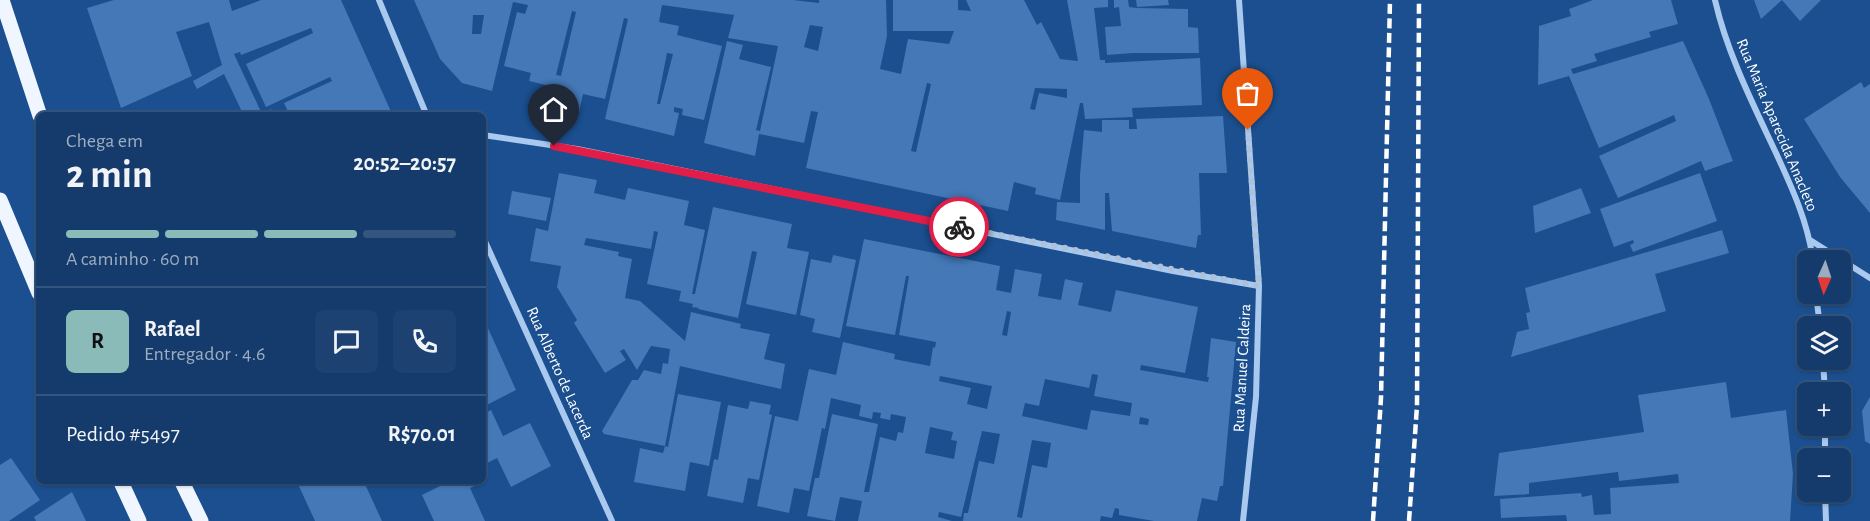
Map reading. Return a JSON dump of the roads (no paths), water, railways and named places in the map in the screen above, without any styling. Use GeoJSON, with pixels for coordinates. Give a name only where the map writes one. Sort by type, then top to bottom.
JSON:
{"type":"FeatureCollection","features":[{"type":"Feature","properties":{"kind":"main road"},"geometry":{"type":"LineString","coordinates":[[2,0],[39,112]]}},
{"type":"Feature","properties":{"kind":"main road"},"geometry":{"type":"LineString","coordinates":[[0,200],[36,286]]}},
{"type":"Feature","properties":{"kind":"main road"},"geometry":{"type":"LineString","coordinates":[[122,484],[139,521]]}},
{"type":"Feature","properties":{"kind":"main road"},"geometry":{"type":"LineString","coordinates":[[183,484],[201,521]]}},
{"type":"Feature","properties":{"kind":"street"},"geometry":{"type":"LineString","coordinates":[[379,0],[425,112]]}},
{"type":"Feature","properties":{"kind":"street","name":"Rua Manuel Caldeira"},"geometry":{"type":"LineString","coordinates":[[1239,0],[1259,286],[1256,397],[1243,521]]}},
{"type":"Feature","properties":{"kind":"street","name":"Rua Maria Aparecida Anacleto"},"geometry":{"type":"LineString","coordinates":[[1715,0],[1722,31],[1797,198],[1811,250]]}},
{"type":"Feature","properties":{"kind":"street"},"geometry":{"type":"LineString","coordinates":[[486,135],[578,149],[1259,286]]}},
{"type":"Feature","properties":{"kind":"street"},"geometry":{"type":"LineString","coordinates":[[1810,240],[1870,278]]}},
{"type":"Feature","properties":{"kind":"street","name":"Rua Alberto de Lacerda"},"geometry":{"type":"LineString","coordinates":[[486,244],[612,521]]}},
{"type":"Feature","properties":{"kind":"street"},"geometry":{"type":"LineString","coordinates":[[1826,502],[1826,521]]}},
{"type":"Feature","properties":{"kind":"railway"},"geometry":{"type":"LineString","coordinates":[[1373,521],[1381,398],[1390,0]]}},
{"type":"Feature","properties":{"kind":"railway"},"geometry":{"type":"LineString","coordinates":[[1409,521],[1417,406],[1419,0]]}}]}
